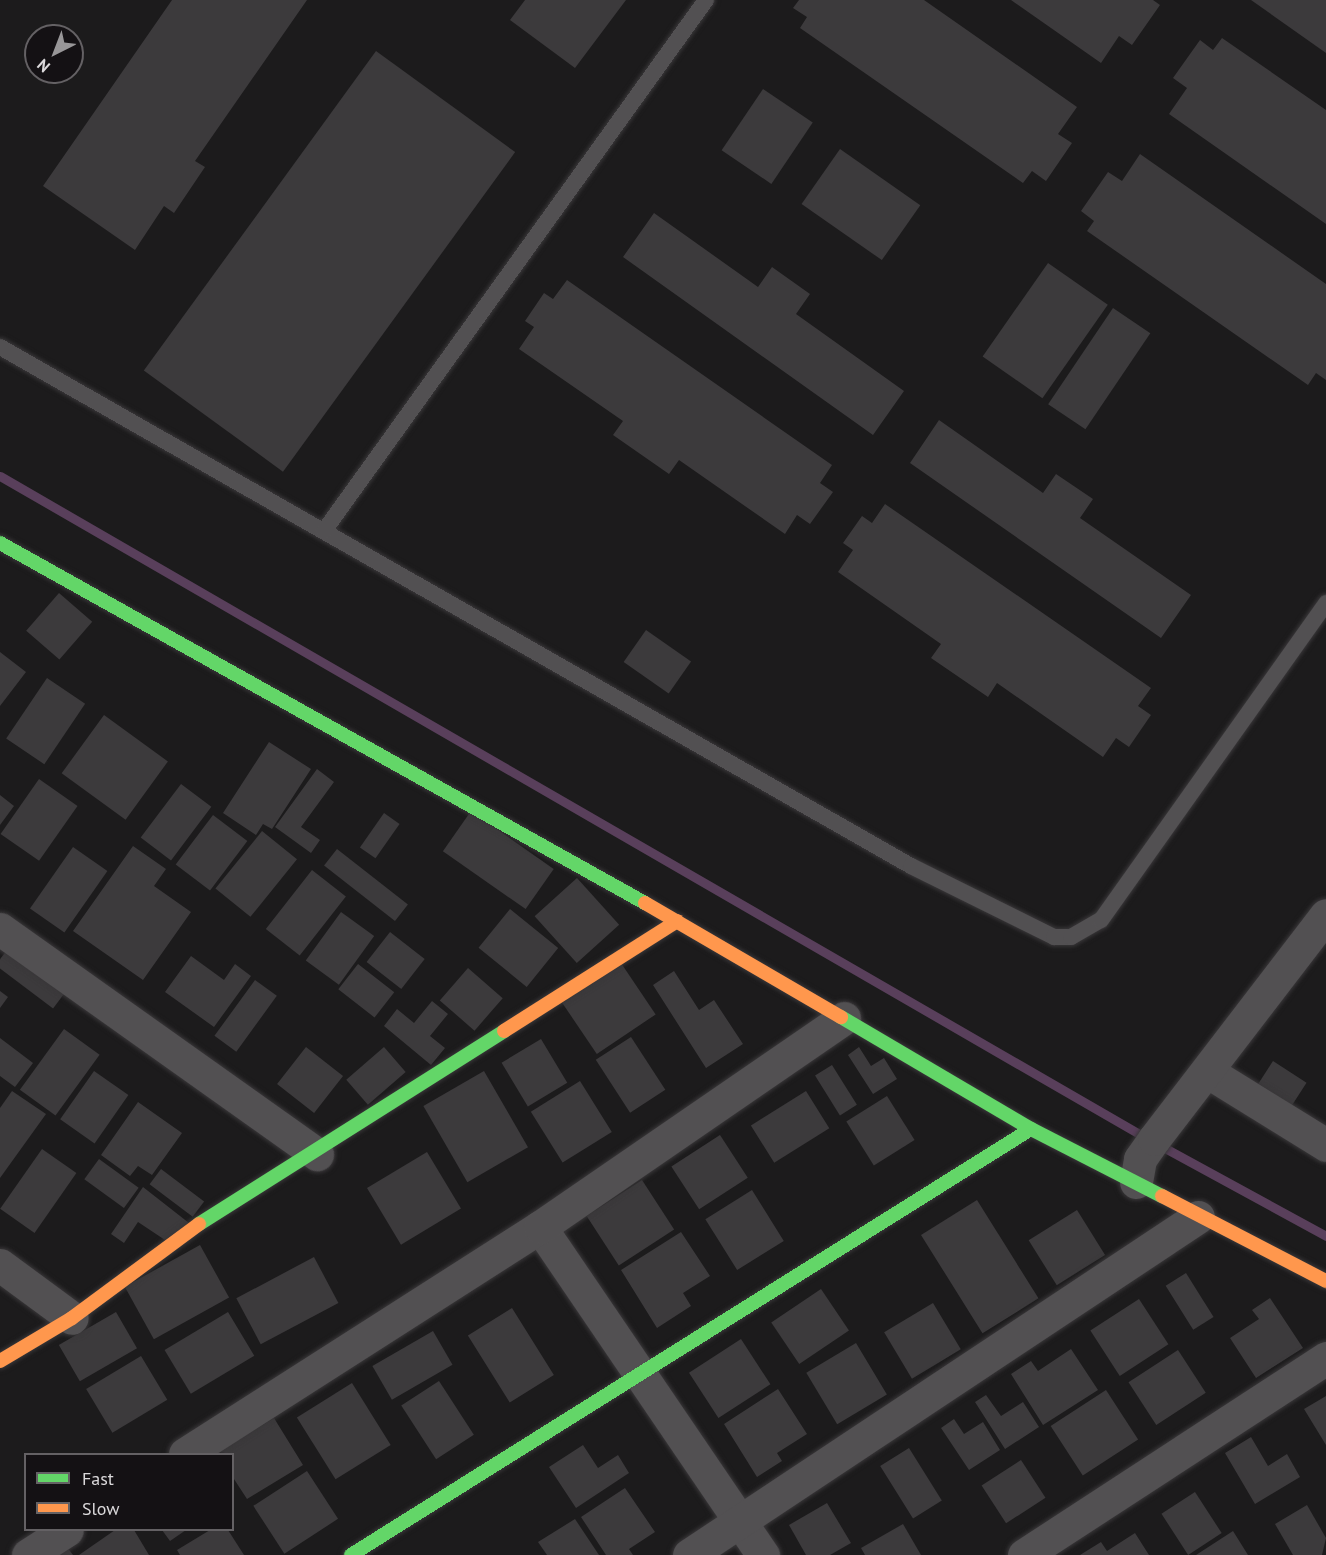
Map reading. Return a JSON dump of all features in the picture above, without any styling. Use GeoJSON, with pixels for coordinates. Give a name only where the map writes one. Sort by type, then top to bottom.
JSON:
{"type":"FeatureCollection","features":[{"type":"Feature","properties":{"kind":"street"},"geometry":{"type":"LineString","coordinates":[[0,543],[677,921],[1031,1129],[1138,1171],[1198,1217],[1326,1281]]}},
{"type":"Feature","properties":{"kind":"street"},"geometry":{"type":"LineString","coordinates":[[1138,1171],[1199,1081],[1326,915]]}},
{"type":"Feature","properties":{"kind":"street"},"geometry":{"type":"LineString","coordinates":[[0,1362],[72,1318],[183,1234],[317,1154],[677,921]]}},
{"type":"Feature","properties":{"kind":"street"},"geometry":{"type":"LineString","coordinates":[[0,929],[317,1154]]}},
{"type":"Feature","properties":{"kind":"street"},"geometry":{"type":"LineString","coordinates":[[187,1453],[540,1227],[844,1018]]}},
{"type":"Feature","properties":{"kind":"street"},"geometry":{"type":"LineString","coordinates":[[1199,1081],[1326,1145]]}},
{"type":"Feature","properties":{"kind":"street"},"geometry":{"type":"LineString","coordinates":[[351,1555],[637,1371],[1031,1129]]}},
{"type":"Feature","properties":{"kind":"street"},"geometry":{"type":"LineString","coordinates":[[689,1555],[1198,1217]]}},
{"type":"Feature","properties":{"kind":"street"},"geometry":{"type":"LineString","coordinates":[[540,1227],[763,1555]]}},
{"type":"Feature","properties":{"kind":"street"},"geometry":{"type":"LineString","coordinates":[[0,1265],[72,1318]]}},
{"type":"Feature","properties":{"kind":"street"},"geometry":{"type":"LineString","coordinates":[[1024,1555],[1326,1358]]}},
{"type":"Feature","properties":{"kind":"street"},"geometry":{"type":"LineString","coordinates":[[28,1555],[66,1531]]}},
{"type":"Feature","properties":{"kind":"lane"},"geometry":{"type":"LineString","coordinates":[[324,531],[706,0]]}},
{"type":"Feature","properties":{"kind":"lane"},"geometry":{"type":"LineString","coordinates":[[0,348],[911,866],[1054,937],[1071,937],[1101,920],[1326,603]]}},
{"type":"Feature","properties":{"kind":"building"},"geometry":{"type":"Polygon","coordinates":[[[172,0],[307,0],[195,161],[205,167],[174,213],[164,206],[135,250],[43,186],[172,0]]]}},
{"type":"Feature","properties":{"kind":"building"},"geometry":{"type":"Polygon","coordinates":[[[525,0],[626,0],[575,68],[510,20],[525,0]]]}},
{"type":"Feature","properties":{"kind":"building"},"geometry":{"type":"Polygon","coordinates":[[[799,0],[924,0],[1077,107],[1058,134],[1072,143],[1046,181],[1032,171],[1023,183],[800,28],[807,17],[793,8],[799,0]]]}},
{"type":"Feature","properties":{"kind":"building"},"geometry":{"type":"Polygon","coordinates":[[[1011,0],[1153,0],[1160,5],[1132,45],[1119,36],[1101,63],[1011,0]]]}},
{"type":"Feature","properties":{"kind":"building"},"geometry":{"type":"Polygon","coordinates":[[[1251,0],[1326,0],[1326,53],[1251,0]]]}},
{"type":"Feature","properties":{"kind":"building"},"geometry":{"type":"Polygon","coordinates":[[[1222,38],[1326,110],[1326,224],[1169,114],[1187,88],[1173,78],[1200,40],[1213,50],[1222,38]]]}},
{"type":"Feature","properties":{"kind":"building"},"geometry":{"type":"Polygon","coordinates":[[[376,51],[515,152],[283,472],[144,371],[376,51]]]}},
{"type":"Feature","properties":{"kind":"building"},"geometry":{"type":"Polygon","coordinates":[[[763,89],[813,123],[771,184],[722,150],[763,89]]]}},
{"type":"Feature","properties":{"kind":"building"},"geometry":{"type":"Polygon","coordinates":[[[840,149],[920,205],[882,260],[802,204],[840,149]]]}},
{"type":"Feature","properties":{"kind":"building"},"geometry":{"type":"Polygon","coordinates":[[[1140,154],[1326,284],[1326,380],[1316,373],[1308,385],[1087,231],[1094,221],[1081,211],[1108,172],[1122,181],[1140,154]]]}},
{"type":"Feature","properties":{"kind":"building"},"geometry":{"type":"Polygon","coordinates":[[[654,213],[758,287],[772,267],[810,294],[796,314],[904,391],[873,435],[623,257],[654,213]]]}},
{"type":"Feature","properties":{"kind":"building"},"geometry":{"type":"Polygon","coordinates":[[[1048,263],[1108,305],[1042,398],[983,356],[1048,263]]]}},
{"type":"Feature","properties":{"kind":"building"},"geometry":{"type":"Polygon","coordinates":[[[567,280],[832,465],[820,483],[833,492],[810,524],[797,515],[785,534],[679,460],[669,474],[613,435],[623,421],[519,349],[534,327],[525,321],[544,293],[553,299],[567,280]]]}},
{"type":"Feature","properties":{"kind":"building"},"geometry":{"type":"Polygon","coordinates":[[[1113,308],[1150,333],[1085,429],[1048,404],[1113,308]]]}},
{"type":"Feature","properties":{"kind":"building"},"geometry":{"type":"Polygon","coordinates":[[[939,420],[1043,493],[1056,474],[1093,499],[1080,518],[1191,595],[1161,638],[910,463],[939,420]]]}},
{"type":"Feature","properties":{"kind":"building"},"geometry":{"type":"Polygon","coordinates":[[[885,504],[1151,688],[1138,706],[1151,715],[1129,747],[1116,738],[1103,757],[997,683],[988,697],[931,658],[941,644],[838,572],[853,550],[843,543],[862,516],[872,523],[885,504]]]}},
{"type":"Feature","properties":{"kind":"building"},"geometry":{"type":"Polygon","coordinates":[[[59,593],[92,622],[59,660],[26,631],[59,593]]]}},
{"type":"Feature","properties":{"kind":"building"},"geometry":{"type":"Polygon","coordinates":[[[646,630],[691,662],[669,693],[624,662],[646,630]]]}},
{"type":"Feature","properties":{"kind":"building"},"geometry":{"type":"Polygon","coordinates":[[[0,652],[26,672],[0,706],[0,652]]]}},
{"type":"Feature","properties":{"kind":"building"},"geometry":{"type":"Polygon","coordinates":[[[47,678],[85,704],[44,764],[6,739],[47,678]]]}},
{"type":"Feature","properties":{"kind":"building"},"geometry":{"type":"Polygon","coordinates":[[[104,715],[168,761],[126,820],[62,773],[104,715]]]}},
{"type":"Feature","properties":{"kind":"building"},"geometry":{"type":"Polygon","coordinates":[[[269,742],[311,769],[272,829],[263,824],[256,835],[223,813],[269,742]]]}},
{"type":"Feature","properties":{"kind":"building"},"geometry":{"type":"Polygon","coordinates":[[[317,769],[334,782],[301,827],[320,840],[311,853],[275,827],[317,769]]]}},
{"type":"Feature","properties":{"kind":"building"},"geometry":{"type":"Polygon","coordinates":[[[39,779],[78,806],[39,861],[1,834],[39,779]]]}},
{"type":"Feature","properties":{"kind":"building"},"geometry":{"type":"Polygon","coordinates":[[[181,784],[211,807],[171,860],[141,838],[181,784]]]}},
{"type":"Feature","properties":{"kind":"building"},"geometry":{"type":"Polygon","coordinates":[[[0,795],[14,806],[0,825],[0,795]]]}},
{"type":"Feature","properties":{"kind":"building"},"geometry":{"type":"Polygon","coordinates":[[[471,811],[554,869],[526,909],[443,851],[471,811]]]}},
{"type":"Feature","properties":{"kind":"building"},"geometry":{"type":"Polygon","coordinates":[[[384,813],[400,824],[375,858],[360,847],[384,813]]]}},
{"type":"Feature","properties":{"kind":"building"},"geometry":{"type":"Polygon","coordinates":[[[213,815],[247,841],[210,890],[176,865],[213,815]]]}},
{"type":"Feature","properties":{"kind":"building"},"geometry":{"type":"Polygon","coordinates":[[[262,831],[297,859],[250,917],[215,889],[262,831]]]}},
{"type":"Feature","properties":{"kind":"building"},"geometry":{"type":"Polygon","coordinates":[[[133,846],[166,869],[154,886],[191,912],[143,980],[73,931],[133,846]]]}},
{"type":"Feature","properties":{"kind":"building"},"geometry":{"type":"Polygon","coordinates":[[[73,847],[107,871],[64,933],[30,908],[73,847]]]}},
{"type":"Feature","properties":{"kind":"building"},"geometry":{"type":"Polygon","coordinates":[[[337,849],[408,904],[395,921],[324,866],[337,849]]]}},
{"type":"Feature","properties":{"kind":"building"},"geometry":{"type":"Polygon","coordinates":[[[312,870],[346,896],[300,956],[266,929],[312,870]]]}},
{"type":"Feature","properties":{"kind":"building"},"geometry":{"type":"Polygon","coordinates":[[[577,878],[619,925],[577,963],[535,916],[577,878]]]}},
{"type":"Feature","properties":{"kind":"building"},"geometry":{"type":"Polygon","coordinates":[[[510,909],[558,948],[527,987],[479,948],[510,909]]]}},
{"type":"Feature","properties":{"kind":"building"},"geometry":{"type":"Polygon","coordinates":[[[341,912],[374,936],[339,985],[306,961],[341,912]]]}},
{"type":"Feature","properties":{"kind":"building"},"geometry":{"type":"Polygon","coordinates":[[[390,932],[425,959],[401,989],[367,962],[390,932]]]}},
{"type":"Feature","properties":{"kind":"building"},"geometry":{"type":"Polygon","coordinates":[[[7,950],[65,993],[53,1009],[0,969],[0,959],[7,950]]]}},
{"type":"Feature","properties":{"kind":"building"},"geometry":{"type":"Polygon","coordinates":[[[191,956],[224,980],[235,964],[251,976],[214,1027],[165,992],[191,956]]]}},
{"type":"Feature","properties":{"kind":"building"},"geometry":{"type":"Polygon","coordinates":[[[621,963],[656,1014],[597,1054],[562,1003],[621,963]]]}},
{"type":"Feature","properties":{"kind":"building"},"geometry":{"type":"Polygon","coordinates":[[[358,964],[394,992],[375,1018],[338,989],[358,964]]]}},
{"type":"Feature","properties":{"kind":"building"},"geometry":{"type":"Polygon","coordinates":[[[468,968],[503,998],[475,1031],[440,1000],[468,968]]]}},
{"type":"Feature","properties":{"kind":"building"},"geometry":{"type":"Polygon","coordinates":[[[674,971],[699,1010],[714,1000],[743,1044],[706,1068],[653,985],[674,971]]]}},
{"type":"Feature","properties":{"kind":"building"},"geometry":{"type":"Polygon","coordinates":[[[255,980],[277,996],[236,1052],[214,1036],[255,980]]]}},
{"type":"Feature","properties":{"kind":"building"},"geometry":{"type":"Polygon","coordinates":[[[0,991],[8,997],[0,1008],[0,991]]]}},
{"type":"Feature","properties":{"kind":"building"},"geometry":{"type":"Polygon","coordinates":[[[432,1001],[448,1014],[430,1036],[445,1048],[431,1065],[384,1026],[397,1009],[414,1023],[432,1001]]]}},
{"type":"Feature","properties":{"kind":"building"},"geometry":{"type":"Polygon","coordinates":[[[64,1029],[100,1055],[56,1116],[20,1090],[64,1029]]]}},
{"type":"Feature","properties":{"kind":"building"},"geometry":{"type":"Polygon","coordinates":[[[631,1037],[665,1090],[630,1113],[596,1060],[631,1037]]]}},
{"type":"Feature","properties":{"kind":"building"},"geometry":{"type":"Polygon","coordinates":[[[0,1038],[33,1063],[15,1087],[0,1076],[0,1038]]]}},
{"type":"Feature","properties":{"kind":"building"},"geometry":{"type":"Polygon","coordinates":[[[541,1039],[567,1083],[528,1106],[502,1063],[541,1039]]]}},
{"type":"Feature","properties":{"kind":"building"},"geometry":{"type":"Polygon","coordinates":[[[306,1047],[343,1076],[314,1113],[277,1084],[306,1047]]]}},
{"type":"Feature","properties":{"kind":"building"},"geometry":{"type":"Polygon","coordinates":[[[384,1047],[406,1072],[368,1105],[346,1080],[384,1047]]]}},
{"type":"Feature","properties":{"kind":"building"},"geometry":{"type":"Polygon","coordinates":[[[859,1047],[871,1066],[884,1058],[897,1079],[873,1094],[848,1055],[859,1047]]]}},
{"type":"Feature","properties":{"kind":"building"},"geometry":{"type":"Polygon","coordinates":[[[1273,1061],[1307,1083],[1292,1105],[1258,1084],[1273,1061]]]}},
{"type":"Feature","properties":{"kind":"building"},"geometry":{"type":"Polygon","coordinates":[[[832,1065],[857,1105],[840,1115],[815,1076],[832,1065]]]}},
{"type":"Feature","properties":{"kind":"building"},"geometry":{"type":"Polygon","coordinates":[[[94,1071],[128,1095],[95,1143],[60,1119],[94,1071]]]}},
{"type":"Feature","properties":{"kind":"building"},"geometry":{"type":"Polygon","coordinates":[[[484,1071],[528,1147],[467,1182],[423,1106],[484,1071]]]}},
{"type":"Feature","properties":{"kind":"building"},"geometry":{"type":"Polygon","coordinates":[[[580,1081],[612,1132],[563,1163],[531,1112],[580,1081]]]}},
{"type":"Feature","properties":{"kind":"building"},"geometry":{"type":"Polygon","coordinates":[[[12,1091],[46,1114],[0,1178],[0,1108],[12,1091]]]}},
{"type":"Feature","properties":{"kind":"building"},"geometry":{"type":"Polygon","coordinates":[[[806,1091],[829,1128],[774,1163],[751,1125],[806,1091]]]}},
{"type":"Feature","properties":{"kind":"building"},"geometry":{"type":"Polygon","coordinates":[[[887,1096],[915,1140],[874,1166],[846,1121],[887,1096]]]}},
{"type":"Feature","properties":{"kind":"building"},"geometry":{"type":"Polygon","coordinates":[[[138,1102],[182,1133],[152,1175],[138,1166],[130,1176],[101,1155],[138,1102]]]}},
{"type":"Feature","properties":{"kind":"building"},"geometry":{"type":"Polygon","coordinates":[[[720,1135],[748,1178],[699,1209],[671,1167],[720,1135]]]}},
{"type":"Feature","properties":{"kind":"building"},"geometry":{"type":"Polygon","coordinates":[[[42,1149],[76,1173],[35,1233],[0,1209],[42,1149]]]}},
{"type":"Feature","properties":{"kind":"building"},"geometry":{"type":"Polygon","coordinates":[[[427,1152],[461,1209],[401,1245],[367,1188],[427,1152]]]}},
{"type":"Feature","properties":{"kind":"building"},"geometry":{"type":"Polygon","coordinates":[[[99,1159],[139,1188],[124,1208],[84,1179],[99,1159]]]}},
{"type":"Feature","properties":{"kind":"building"},"geometry":{"type":"Polygon","coordinates":[[[161,1169],[204,1201],[193,1217],[150,1184],[161,1169]]]}},
{"type":"Feature","properties":{"kind":"building"},"geometry":{"type":"Polygon","coordinates":[[[642,1180],[674,1229],[619,1265],[587,1216],[642,1180]]]}},
{"type":"Feature","properties":{"kind":"building"},"geometry":{"type":"Polygon","coordinates":[[[143,1187],[189,1223],[165,1240],[138,1222],[124,1243],[111,1234],[143,1187]]]}},
{"type":"Feature","properties":{"kind":"building"},"geometry":{"type":"Polygon","coordinates":[[[752,1190],[784,1241],[737,1270],[705,1219],[752,1190]]]}},
{"type":"Feature","properties":{"kind":"building"},"geometry":{"type":"Polygon","coordinates":[[[977,1200],[1038,1298],[982,1333],[921,1235],[977,1200]]]}},
{"type":"Feature","properties":{"kind":"building"},"geometry":{"type":"Polygon","coordinates":[[[1077,1210],[1105,1255],[1057,1285],[1029,1240],[1077,1210]]]}},
{"type":"Feature","properties":{"kind":"building"},"geometry":{"type":"Polygon","coordinates":[[[681,1232],[710,1276],[683,1293],[691,1306],[657,1328],[621,1270],[681,1232]]]}},
{"type":"Feature","properties":{"kind":"building"},"geometry":{"type":"Polygon","coordinates":[[[200,1245],[229,1297],[154,1339],[125,1287],[200,1245]]]}},
{"type":"Feature","properties":{"kind":"building"},"geometry":{"type":"Polygon","coordinates":[[[314,1257],[338,1303],[261,1344],[236,1298],[314,1257]]]}},
{"type":"Feature","properties":{"kind":"building"},"geometry":{"type":"Polygon","coordinates":[[[1186,1273],[1214,1317],[1193,1330],[1166,1286],[1186,1273]]]}},
{"type":"Feature","properties":{"kind":"building"},"geometry":{"type":"Polygon","coordinates":[[[821,1289],[849,1330],[799,1364],[771,1323],[821,1289]]]}},
{"type":"Feature","properties":{"kind":"building"},"geometry":{"type":"Polygon","coordinates":[[[1270,1298],[1303,1348],[1256,1378],[1230,1338],[1259,1319],[1252,1310],[1270,1298]]]}},
{"type":"Feature","properties":{"kind":"building"},"geometry":{"type":"Polygon","coordinates":[[[1139,1299],[1168,1344],[1120,1376],[1090,1331],[1139,1299]]]}},
{"type":"Feature","properties":{"kind":"building"},"geometry":{"type":"Polygon","coordinates":[[[933,1303],[961,1349],[912,1379],[884,1332],[933,1303]]]}},
{"type":"Feature","properties":{"kind":"building"},"geometry":{"type":"Polygon","coordinates":[[[512,1308],[554,1375],[510,1403],[468,1336],[512,1308]]]}},
{"type":"Feature","properties":{"kind":"building"},"geometry":{"type":"Polygon","coordinates":[[[116,1312],[137,1348],[80,1381],[59,1345],[116,1312]]]}},
{"type":"Feature","properties":{"kind":"building"},"geometry":{"type":"Polygon","coordinates":[[[228,1312],[254,1356],[191,1394],[165,1350],[228,1312]]]}},
{"type":"Feature","properties":{"kind":"building"},"geometry":{"type":"Polygon","coordinates":[[[433,1331],[452,1365],[392,1400],[372,1366],[433,1331]]]}},
{"type":"Feature","properties":{"kind":"building"},"geometry":{"type":"Polygon","coordinates":[[[741,1339],[770,1384],[718,1418],[689,1373],[741,1339]]]}},
{"type":"Feature","properties":{"kind":"building"},"geometry":{"type":"Polygon","coordinates":[[[856,1343],[887,1394],[837,1424],[806,1373],[856,1343]]]}},
{"type":"Feature","properties":{"kind":"building"},"geometry":{"type":"Polygon","coordinates":[[[1071,1349],[1098,1390],[1043,1425],[1011,1374],[1031,1361],[1038,1371],[1071,1349]]]}},
{"type":"Feature","properties":{"kind":"building"},"geometry":{"type":"Polygon","coordinates":[[[1178,1350],[1206,1393],[1156,1425],[1129,1382],[1178,1350]]]}},
{"type":"Feature","properties":{"kind":"building"},"geometry":{"type":"Polygon","coordinates":[[[141,1356],[167,1400],[112,1433],[86,1389],[141,1356]]]}},
{"type":"Feature","properties":{"kind":"building"},"geometry":{"type":"Polygon","coordinates":[[[439,1381],[474,1435],[436,1459],[401,1406],[439,1381]]]}},
{"type":"Feature","properties":{"kind":"building"},"geometry":{"type":"Polygon","coordinates":[[[352,1383],[391,1445],[336,1479],[297,1417],[352,1383]]]}},
{"type":"Feature","properties":{"kind":"building"},"geometry":{"type":"Polygon","coordinates":[[[778,1389],[807,1434],[777,1453],[782,1461],[757,1477],[724,1424],[778,1389]]]}},
{"type":"Feature","properties":{"kind":"building"},"geometry":{"type":"Polygon","coordinates":[[[1106,1390],[1138,1439],[1083,1475],[1051,1426],[1106,1390]]]}},
{"type":"Feature","properties":{"kind":"building"},"geometry":{"type":"Polygon","coordinates":[[[986,1395],[1001,1416],[1023,1402],[1039,1427],[1005,1449],[975,1402],[986,1395]]]}},
{"type":"Feature","properties":{"kind":"building"},"geometry":{"type":"Polygon","coordinates":[[[1326,1396],[1326,1445],[1304,1409],[1326,1396]]]}},
{"type":"Feature","properties":{"kind":"building"},"geometry":{"type":"Polygon","coordinates":[[[274,1418],[303,1465],[247,1499],[234,1479],[234,1453],[218,1452],[274,1418]]]}},
{"type":"Feature","properties":{"kind":"building"},"geometry":{"type":"Polygon","coordinates":[[[954,1419],[964,1434],[983,1422],[1000,1450],[969,1470],[941,1428],[954,1419]]]}},
{"type":"Feature","properties":{"kind":"building"},"geometry":{"type":"Polygon","coordinates":[[[1251,1437],[1268,1466],[1287,1454],[1300,1477],[1255,1504],[1225,1453],[1251,1437]]]}},
{"type":"Feature","properties":{"kind":"building"},"geometry":{"type":"Polygon","coordinates":[[[583,1445],[598,1468],[618,1455],[629,1473],[576,1508],[549,1467],[583,1445]]]}},
{"type":"Feature","properties":{"kind":"building"},"geometry":{"type":"Polygon","coordinates":[[[909,1448],[942,1501],[913,1519],[880,1466],[909,1448]]]}},
{"type":"Feature","properties":{"kind":"building"},"geometry":{"type":"Polygon","coordinates":[[[1021,1460],[1046,1498],[1006,1523],[982,1486],[1021,1460]]]}},
{"type":"Feature","properties":{"kind":"building"},"geometry":{"type":"Polygon","coordinates":[[[307,1471],[338,1519],[284,1554],[253,1506],[307,1471]]]}},
{"type":"Feature","properties":{"kind":"building"},"geometry":{"type":"Polygon","coordinates":[[[625,1488],[655,1532],[629,1549],[633,1555],[606,1555],[581,1517],[625,1488]]]}},
{"type":"Feature","properties":{"kind":"building"},"geometry":{"type":"Polygon","coordinates":[[[1195,1492],[1222,1533],[1188,1555],[1161,1514],[1195,1492]]]}},
{"type":"Feature","properties":{"kind":"building"},"geometry":{"type":"Polygon","coordinates":[[[827,1503],[851,1543],[830,1555],[806,1555],[789,1525],[827,1503]]]}},
{"type":"Feature","properties":{"kind":"building"},"geometry":{"type":"Polygon","coordinates":[[[1307,1505],[1326,1538],[1322,1555],[1293,1555],[1275,1524],[1307,1505]]]}},
{"type":"Feature","properties":{"kind":"building"},"geometry":{"type":"Polygon","coordinates":[[[575,1519],[599,1555],[547,1555],[538,1542],[575,1519]]]}},
{"type":"Feature","properties":{"kind":"building"},"geometry":{"type":"Polygon","coordinates":[[[903,1524],[921,1555],[865,1555],[861,1548],[903,1524]]]}},
{"type":"Feature","properties":{"kind":"building"},"geometry":{"type":"Polygon","coordinates":[[[114,1531],[135,1531],[149,1555],[79,1555],[114,1531]]]}},
{"type":"Feature","properties":{"kind":"building"},"geometry":{"type":"Polygon","coordinates":[[[163,1531],[185,1531],[170,1541],[163,1531]]]}},
{"type":"Feature","properties":{"kind":"building"},"geometry":{"type":"Polygon","coordinates":[[[208,1531],[229,1531],[244,1555],[180,1555],[177,1550],[208,1531]]]}},
{"type":"Feature","properties":{"kind":"building"},"geometry":{"type":"Polygon","coordinates":[[[1233,1531],[1248,1555],[1196,1555],[1233,1531]]]}},
{"type":"Feature","properties":{"kind":"building"},"geometry":{"type":"Polygon","coordinates":[[[1135,1533],[1149,1555],[1080,1555],[1101,1542],[1107,1551],[1135,1533]]]}},
{"type":"Feature","properties":{"kind":"building"},"geometry":{"type":"Polygon","coordinates":[[[67,1547],[73,1555],[56,1555],[67,1547]]]}},
{"type":"Feature","properties":{"kind":"waterway"},"geometry":{"type":"LineString","coordinates":[[0,476],[1141,1135],[1326,1236]]}},
{"type":"Feature","properties":{"kind":"traffic: fast"},"geometry":{"type":"LineString","coordinates":[[0,543],[645,903]]}},
{"type":"Feature","properties":{"kind":"traffic: fast"},"geometry":{"type":"LineString","coordinates":[[841,1017],[1031,1129],[1162,1196]]}},
{"type":"Feature","properties":{"kind":"traffic: fast"},"geometry":{"type":"LineString","coordinates":[[199,1224],[504,1031]]}},
{"type":"Feature","properties":{"kind":"traffic: fast"},"geometry":{"type":"LineString","coordinates":[[351,1555],[1031,1129]]}},
{"type":"Feature","properties":{"kind":"traffic: slow"},"geometry":{"type":"LineString","coordinates":[[645,903],[841,1017]]}},
{"type":"Feature","properties":{"kind":"traffic: slow"},"geometry":{"type":"LineString","coordinates":[[504,1031],[677,921]]}},
{"type":"Feature","properties":{"kind":"traffic: slow"},"geometry":{"type":"LineString","coordinates":[[1162,1196],[1326,1281]]}},
{"type":"Feature","properties":{"kind":"traffic: slow"},"geometry":{"type":"LineString","coordinates":[[0,1361],[72,1318],[199,1224]]}}]}
